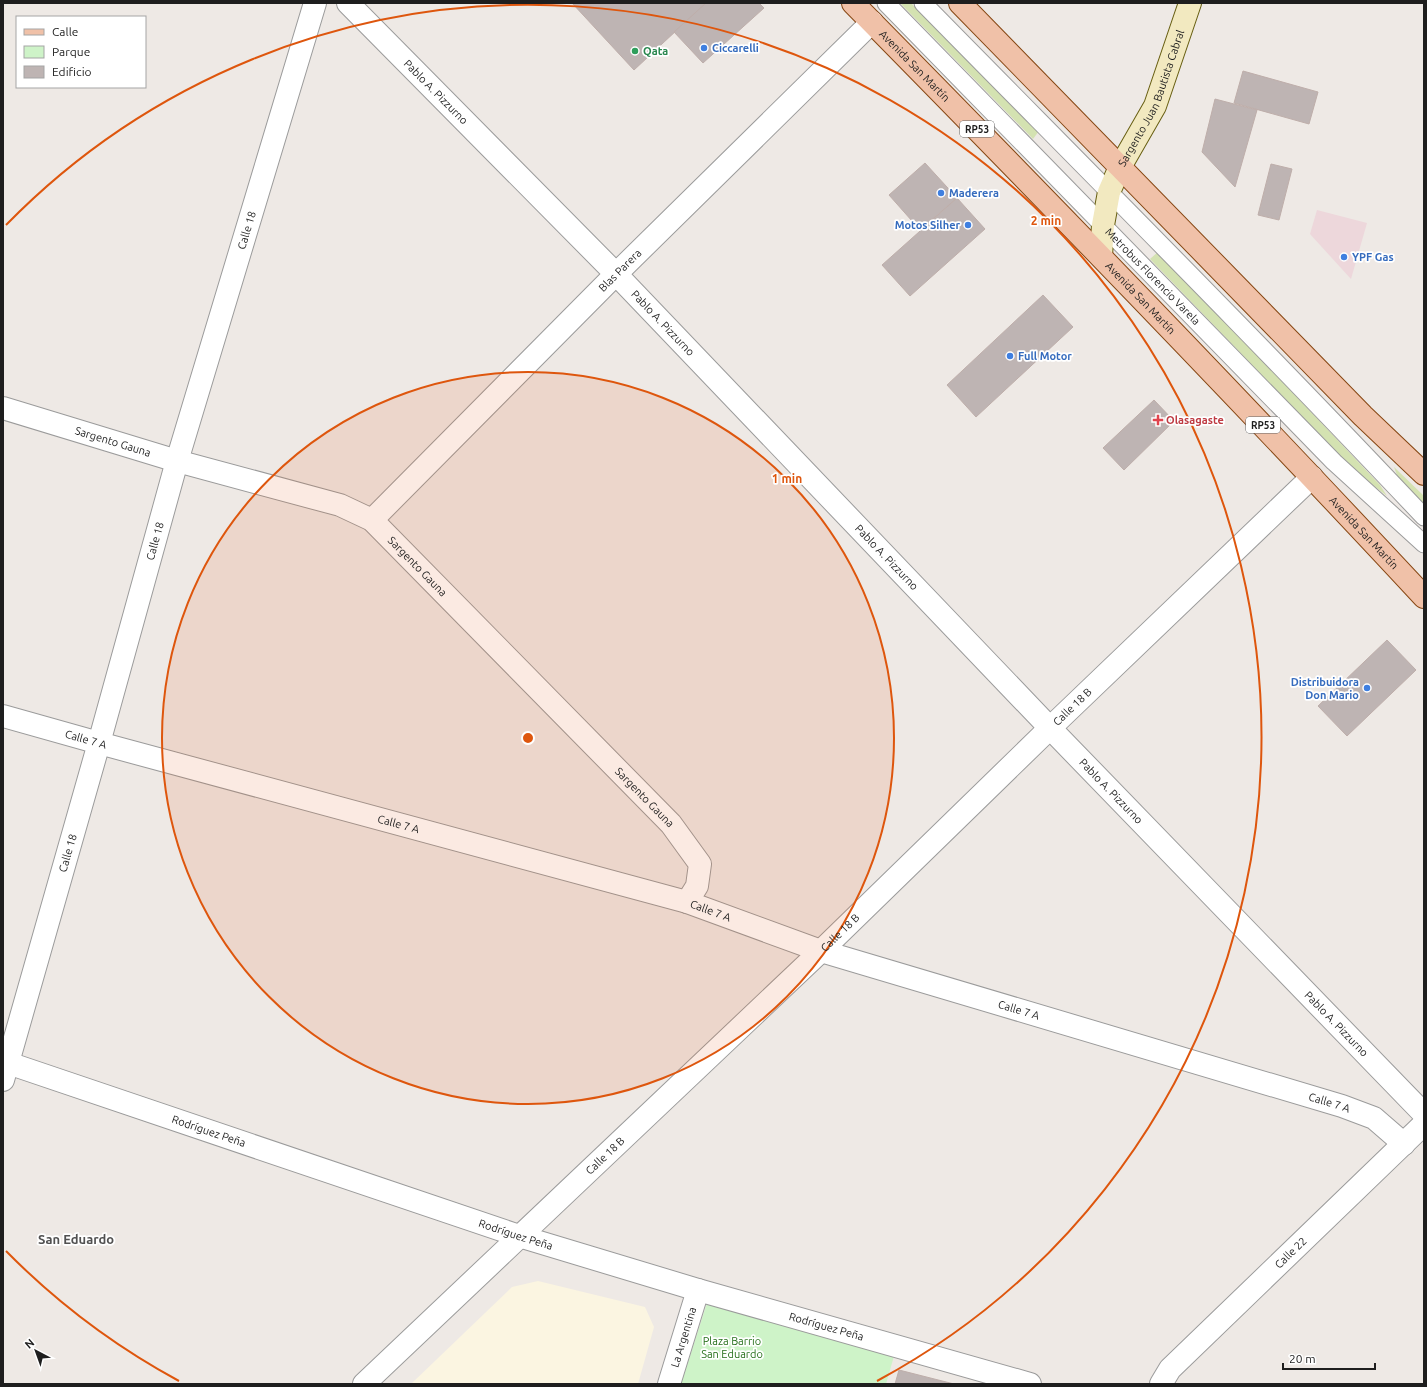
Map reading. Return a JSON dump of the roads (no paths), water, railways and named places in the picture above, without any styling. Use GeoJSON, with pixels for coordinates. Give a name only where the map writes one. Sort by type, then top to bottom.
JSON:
{"type":"FeatureCollection","features":[{"type":"Feature","properties":{"kind":"main road","name":"Avenida San Martín"},"geometry":{"type":"LineString","coordinates":[[853,3],[1101,256],[1312,477],[1424,597]]}},
{"type":"Feature","properties":{"kind":"main road"},"geometry":{"type":"LineString","coordinates":[[960,3],[1363,416],[1424,474]]}},
{"type":"Feature","properties":{"kind":"street","name":"Calle 18"},"geometry":{"type":"LineString","coordinates":[[6,1072],[177,461],[315,3]]}},
{"type":"Feature","properties":{"kind":"street","name":"Pablo A. Pizzurno"},"geometry":{"type":"LineString","coordinates":[[348,3],[616,274],[1050,728],[1424,1114]]}},
{"type":"Feature","properties":{"kind":"street","name":"Sargento Juan Bautista Cabral"},"geometry":{"type":"LineString","coordinates":[[1101,256],[1103,225],[1109,192],[1120,167],[1154,106],[1190,3]]}},
{"type":"Feature","properties":{"kind":"street","name":"Blas Parera"},"geometry":{"type":"LineString","coordinates":[[372,520],[616,274],[872,22]]}},
{"type":"Feature","properties":{"kind":"street","name":"Sargento Gauna"},"geometry":{"type":"LineString","coordinates":[[3,408],[177,461],[340,504],[372,520],[671,824],[700,864],[697,886],[687,902]]}},
{"type":"Feature","properties":{"kind":"street","name":"Calle 18 B"},"geometry":{"type":"LineString","coordinates":[[364,1384],[820,951],[1312,477]]}},
{"type":"Feature","properties":{"kind":"street","name":"Calle 7 A"},"geometry":{"type":"LineString","coordinates":[[3,716],[687,902],[820,951],[1342,1106],[1374,1118],[1404,1144]]}},
{"type":"Feature","properties":{"kind":"street","name":"Rodríguez Peña"},"geometry":{"type":"LineString","coordinates":[[6,1072],[519,1236],[698,1290],[1030,1384]]}},
{"type":"Feature","properties":{"kind":"street","name":"Calle 22"},"geometry":{"type":"LineString","coordinates":[[1161,1384],[1170,1369],[1424,1124]]}},
{"type":"Feature","properties":{"kind":"street","name":"La Argentina"},"geometry":{"type":"LineString","coordinates":[[670,1384],[698,1290]]}},
{"type":"Feature","properties":{"kind":"lane","name":"Metrobus Florencio Varela"},"geometry":{"type":"LineString","coordinates":[[886,3],[1334,462],[1424,544]]}},
{"type":"Feature","properties":{"kind":"lane"},"geometry":{"type":"LineString","coordinates":[[923,3],[1166,248],[1424,517]]}},
{"type":"Feature","properties":{"kind":"place","name":"Ciccarelli"},"geometry":{"type":"Point","coordinates":[704,48]}},
{"type":"Feature","properties":{"kind":"place","name":"Qata"},"geometry":{"type":"Point","coordinates":[635,51]}},
{"type":"Feature","properties":{"kind":"place","name":"Maderera"},"geometry":{"type":"Point","coordinates":[941,193]}},
{"type":"Feature","properties":{"kind":"place","name":"Motos Silher"},"geometry":{"type":"Point","coordinates":[968,225]}},
{"type":"Feature","properties":{"kind":"place","name":"YPF Gas"},"geometry":{"type":"Point","coordinates":[1344,257]}},
{"type":"Feature","properties":{"kind":"place","name":"Full Motor"},"geometry":{"type":"Point","coordinates":[1010,356]}},
{"type":"Feature","properties":{"kind":"place","name":"Olasagaste"},"geometry":{"type":"Point","coordinates":[1158,420]}},
{"type":"Feature","properties":{"kind":"place","name":"Distribuidora Don Mario"},"geometry":{"type":"Point","coordinates":[1367,688]}},
{"type":"Feature","properties":{"kind":"district","name":"San Eduardo"},"geometry":{"type":"Point","coordinates":[76,1239]}},
{"type":"Feature","properties":{"kind":"park label","name":"Plaza Barrio San Eduardo"},"geometry":{"type":"Point","coordinates":[732,1347]}}]}
